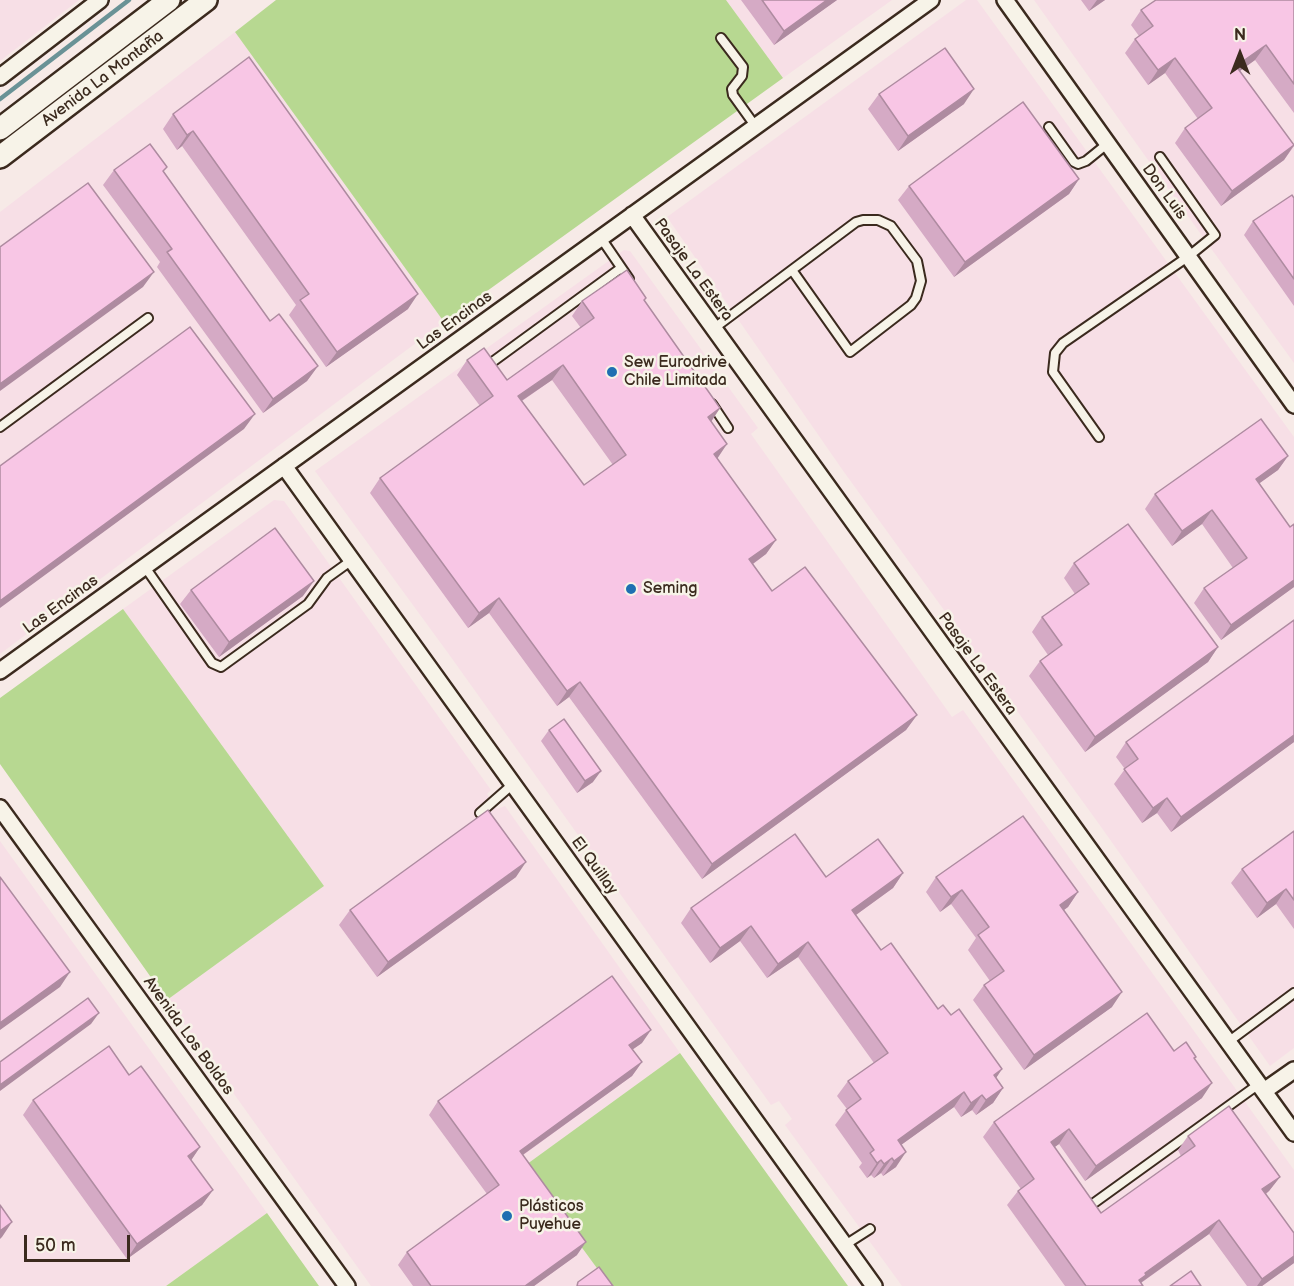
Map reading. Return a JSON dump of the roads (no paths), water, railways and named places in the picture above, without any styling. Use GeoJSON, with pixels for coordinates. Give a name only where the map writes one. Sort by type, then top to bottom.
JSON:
{"type":"FeatureCollection","features":[{"type":"Feature","properties":{"kind":"main road","name":"Avenida La Montaña"},"geometry":{"type":"LineString","coordinates":[[0,129],[169,0]]}},
{"type":"Feature","properties":{"kind":"main road","name":"Avenida La Montaña"},"geometry":{"type":"LineString","coordinates":[[0,157],[206,0]]}},
{"type":"Feature","properties":{"kind":"street"},"geometry":{"type":"LineString","coordinates":[[1,75],[99,0]]}},
{"type":"Feature","properties":{"kind":"street","name":"Las Encinas"},"geometry":{"type":"LineString","coordinates":[[0,671],[931,0]]}},
{"type":"Feature","properties":{"kind":"street","name":"Don Luis"},"geometry":{"type":"LineString","coordinates":[[1005,0],[1294,405]]}},
{"type":"Feature","properties":{"kind":"street","name":"Pasaje La Estera"},"geometry":{"type":"LineString","coordinates":[[632,216],[1294,1133]]}},
{"type":"Feature","properties":{"kind":"street","name":"El Quillay"},"geometry":{"type":"LineString","coordinates":[[284,466],[874,1286]]}},
{"type":"Feature","properties":{"kind":"street","name":"Avenida Los Boldos"},"geometry":{"type":"LineString","coordinates":[[0,808],[347,1286]]}},
{"type":"Feature","properties":{"kind":"street"},"geometry":{"type":"LineString","coordinates":[[1261,1088],[1294,1070]]}},
{"type":"Feature","properties":{"kind":"lane"},"geometry":{"type":"LineString","coordinates":[[721,38],[743,67],[742,76],[732,89],[733,95],[756,127]]}},
{"type":"Feature","properties":{"kind":"lane"},"geometry":{"type":"LineString","coordinates":[[1048,127],[1074,162],[1078,164],[1086,161],[1107,144]]}},
{"type":"Feature","properties":{"kind":"lane"},"geometry":{"type":"LineString","coordinates":[[1099,437],[1053,372],[1055,353],[1063,342],[1189,256],[1215,235],[1160,157]]}},
{"type":"Feature","properties":{"kind":"lane"},"geometry":{"type":"LineString","coordinates":[[713,329],[856,222],[870,219],[885,222],[891,226],[917,261],[921,281],[916,298],[910,305],[850,352],[792,270]]}},
{"type":"Feature","properties":{"kind":"lane"},"geometry":{"type":"LineString","coordinates":[[601,238],[634,286]]}},
{"type":"Feature","properties":{"kind":"lane"},"geometry":{"type":"LineString","coordinates":[[491,363],[621,268]]}},
{"type":"Feature","properties":{"kind":"lane"},"geometry":{"type":"LineString","coordinates":[[0,428],[148,318]]}},
{"type":"Feature","properties":{"kind":"lane"},"geometry":{"type":"LineString","coordinates":[[710,400],[728,428]]}},
{"type":"Feature","properties":{"kind":"lane"},"geometry":{"type":"LineString","coordinates":[[144,567],[212,663],[221,667],[308,604],[327,579],[352,560]]}},
{"type":"Feature","properties":{"kind":"lane"},"geometry":{"type":"LineString","coordinates":[[480,813],[513,784]]}},
{"type":"Feature","properties":{"kind":"lane"},"geometry":{"type":"LineString","coordinates":[[1228,1042],[1294,993]]}},
{"type":"Feature","properties":{"kind":"lane"},"geometry":{"type":"LineString","coordinates":[[1094,1203],[1261,1088]]}},
{"type":"Feature","properties":{"kind":"lane"},"geometry":{"type":"LineString","coordinates":[[845,1245],[870,1229]]}},
{"type":"Feature","properties":{"kind":"waterway"},"geometry":{"type":"LineString","coordinates":[[0,99],[129,0]]}},
{"type":"Feature","properties":{"kind":"place","name":"Sew Eurodrive Chile Limitada"},"geometry":{"type":"Point","coordinates":[612,372]}},
{"type":"Feature","properties":{"kind":"place","name":"Seming"},"geometry":{"type":"Point","coordinates":[631,589]}},
{"type":"Feature","properties":{"kind":"place","name":"Plásticos Puyehue"},"geometry":{"type":"Point","coordinates":[507,1216]}}]}
